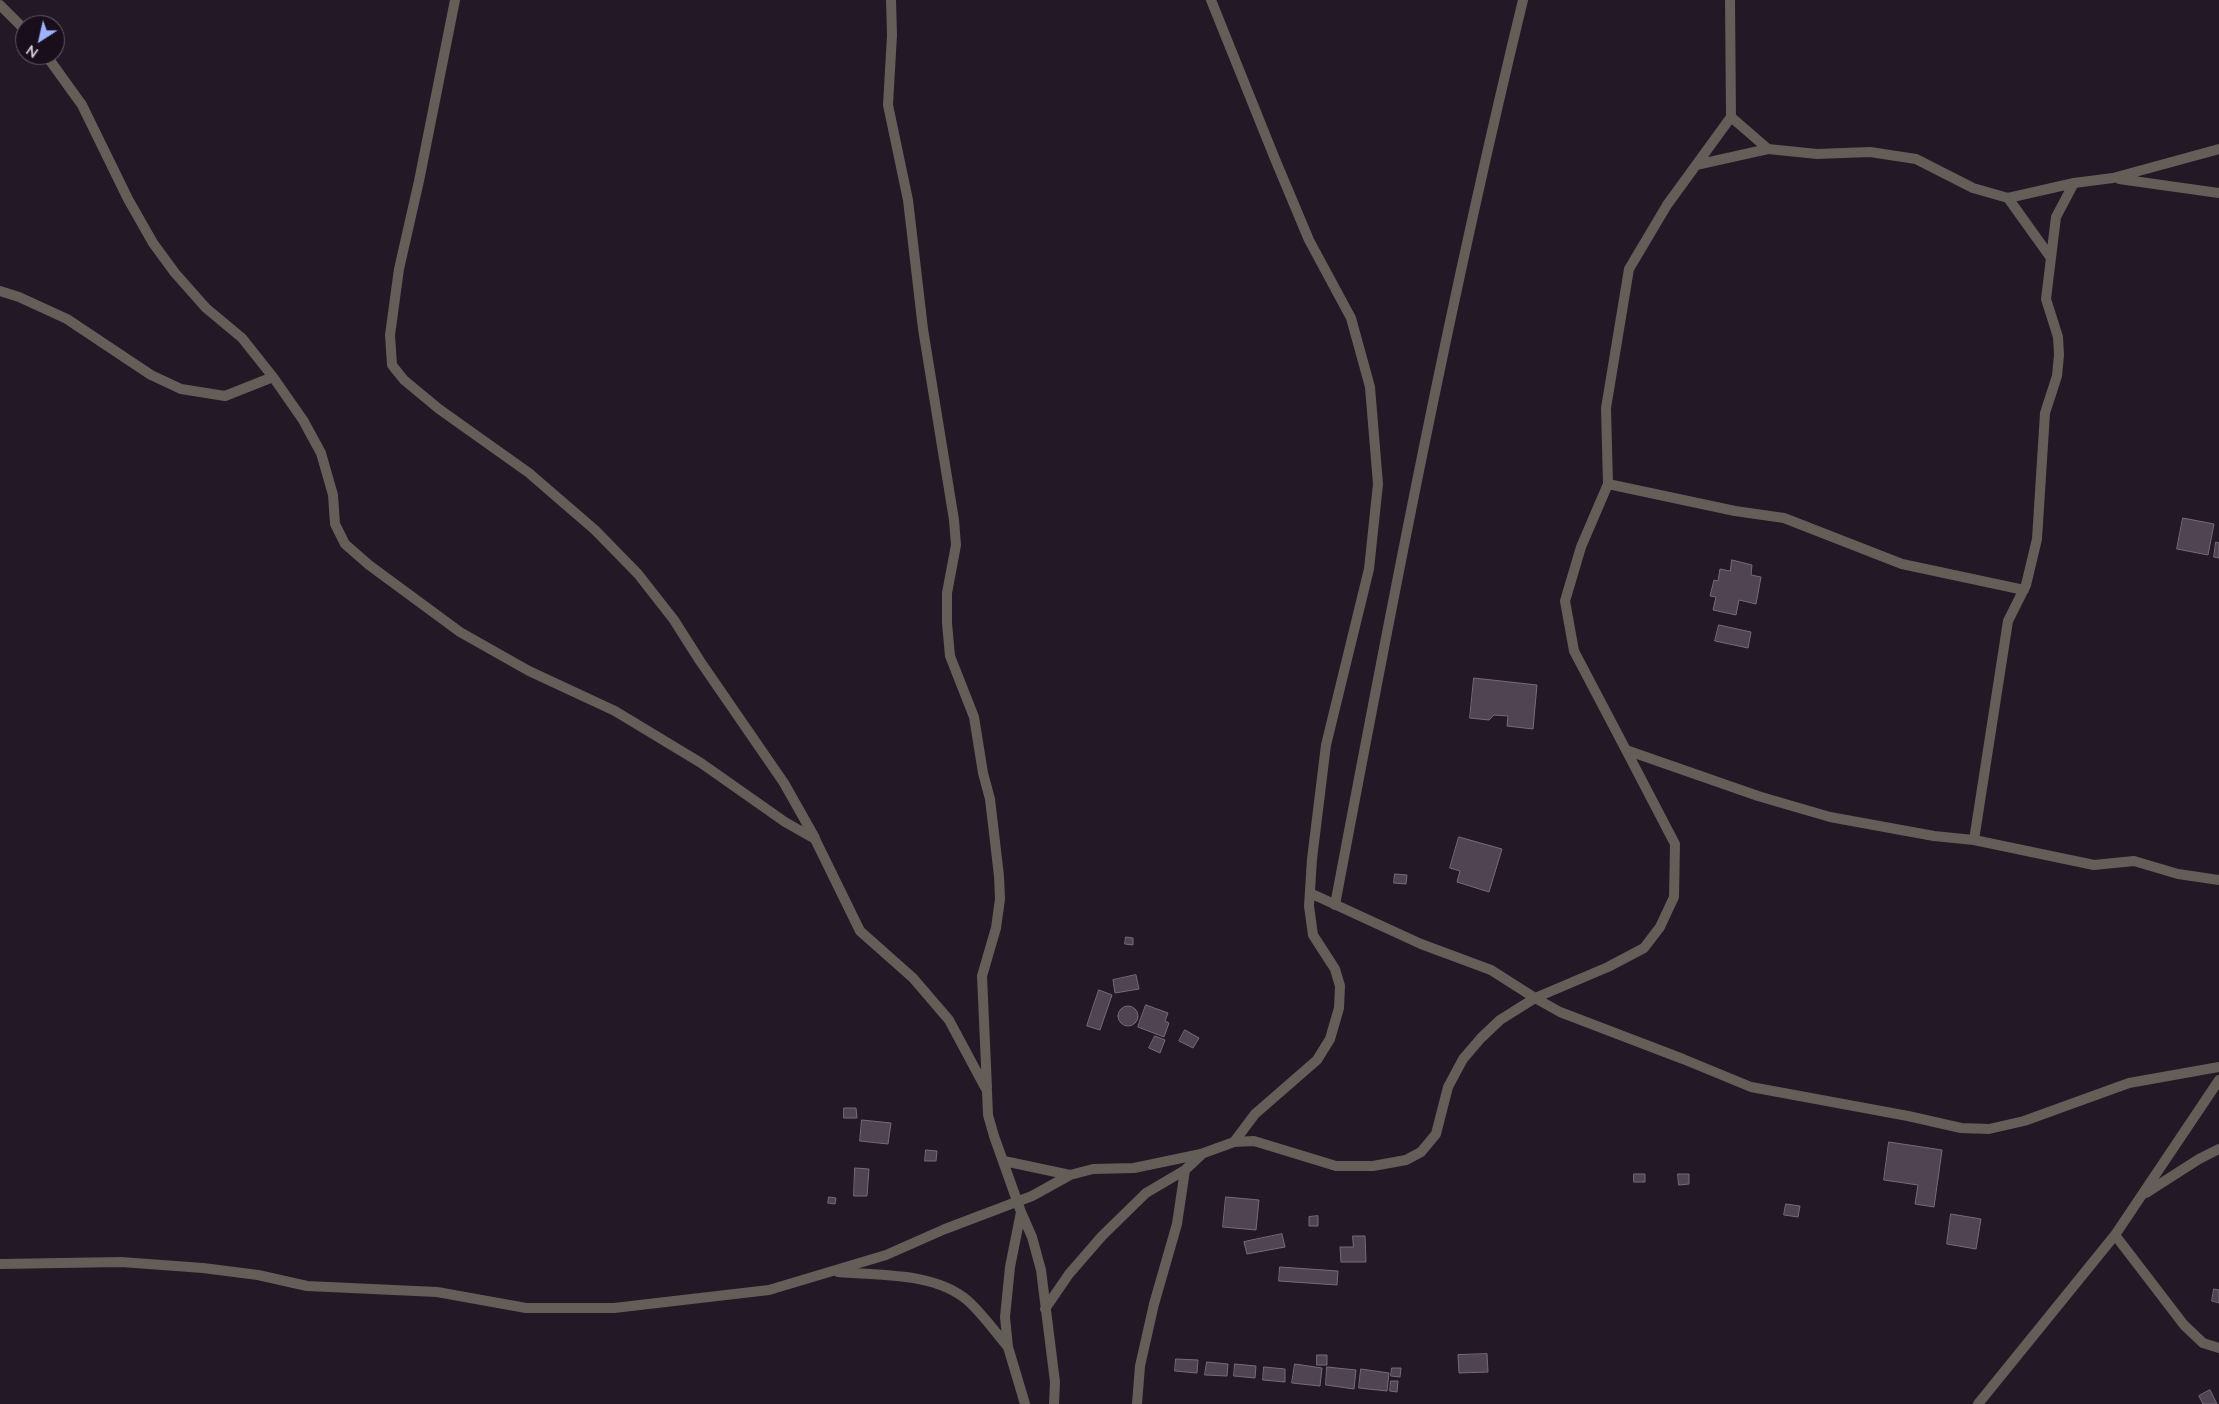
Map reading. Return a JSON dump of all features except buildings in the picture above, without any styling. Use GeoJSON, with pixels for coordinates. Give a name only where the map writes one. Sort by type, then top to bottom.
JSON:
{"type":"FeatureCollection","features":[{"type":"Feature","properties":{"kind":"street"},"geometry":{"type":"LineString","coordinates":[[455,0],[420,182],[399,269],[390,335],[392,365],[404,380],[439,409],[529,473],[595,530],[638,574],[674,620],[784,783],[815,839],[860,931],[913,978],[949,1020],[987,1091]]}},
{"type":"Feature","properties":{"kind":"street"},"geometry":{"type":"LineString","coordinates":[[891,0],[892,35],[888,105],[908,200],[923,329],[954,520],[956,546],[948,593],[947,623],[950,656],[974,717],[983,773],[990,799],[999,876],[1000,900],[996,928],[982,976],[988,1115],[1032,1237],[1041,1270],[1055,1382],[1054,1404]]}},
{"type":"Feature","properties":{"kind":"street"},"geometry":{"type":"LineString","coordinates":[[1212,0],[1309,240],[1351,318],[1370,388],[1378,484],[1369,569],[1326,745],[1318,799],[1309,906],[1313,935],[1334,969],[1340,986],[1339,1008],[1330,1039],[1317,1060],[1255,1114],[1234,1142]]}},
{"type":"Feature","properties":{"kind":"street"},"geometry":{"type":"LineString","coordinates":[[1335,905],[1391,608],[1445,339],[1523,0]]}},
{"type":"Feature","properties":{"kind":"street"},"geometry":{"type":"LineString","coordinates":[[0,1264],[120,1262],[203,1268],[258,1276],[306,1286],[437,1292],[526,1308],[614,1308],[768,1290],[886,1255],[945,1229],[1020,1206],[1070,1175],[1092,1169],[1134,1168],[1201,1154],[1234,1142],[1254,1141],[1336,1166],[1373,1166],[1406,1160],[1421,1152],[1436,1134],[1448,1087],[1463,1059],[1481,1038],[1500,1020],[1535,998],[1608,967],[1644,948],[1660,927],[1674,897],[1675,844],[1574,651],[1566,601],[1581,546],[1608,484],[1606,408],[1628,269],[1667,205],[1731,117],[1730,0]]}},
{"type":"Feature","properties":{"kind":"street"},"geometry":{"type":"LineString","coordinates":[[0,5],[15,20]]}},
{"type":"Feature","properties":{"kind":"street"},"geometry":{"type":"LineString","coordinates":[[53,65],[82,105],[128,199],[153,243],[175,273],[206,308],[242,338],[273,377],[303,420],[320,453],[332,495],[334,524],[345,544],[369,566],[460,632],[529,671],[615,711],[702,763],[786,822],[815,839]]}},
{"type":"Feature","properties":{"kind":"street"},"geometry":{"type":"LineString","coordinates":[[1731,117],[1768,149]]}},
{"type":"Feature","properties":{"kind":"street"},"geometry":{"type":"LineString","coordinates":[[1696,165],[1768,149],[1817,154],[1870,152],[1916,159],[1973,188],[2008,198],[2074,183],[2114,178],[2219,149]]}},
{"type":"Feature","properties":{"kind":"street"},"geometry":{"type":"LineString","coordinates":[[2114,178],[2219,193]]}},
{"type":"Feature","properties":{"kind":"street"},"geometry":{"type":"LineString","coordinates":[[1974,840],[2008,621],[2024,590],[2037,539],[2044,413],[2057,376],[2059,355],[2058,337],[2046,299],[2056,217],[2074,183]]}},
{"type":"Feature","properties":{"kind":"street"},"geometry":{"type":"LineString","coordinates":[[2008,198],[2051,258]]}},
{"type":"Feature","properties":{"kind":"street"},"geometry":{"type":"LineString","coordinates":[[0,292],[19,298],[67,319],[151,375],[180,389],[225,396],[273,377]]}},
{"type":"Feature","properties":{"kind":"street"},"geometry":{"type":"LineString","coordinates":[[1608,484],[1735,511],[1784,518],[1902,564],[2024,590]]}},
{"type":"Feature","properties":{"kind":"street"},"geometry":{"type":"LineString","coordinates":[[1626,750],[1758,796],[1830,817],[1934,836],[1974,840],[2094,865],[2134,861],[2178,874],[2219,880]]}},
{"type":"Feature","properties":{"kind":"street"},"geometry":{"type":"LineString","coordinates":[[1310,893],[1421,944],[1491,970],[1560,1012],[1751,1087],[1908,1116],[1961,1128],[1989,1129],[2024,1121],[2129,1083],[2219,1067]]}},
{"type":"Feature","properties":{"kind":"street"},"geometry":{"type":"LineString","coordinates":[[1978,1404],[2115,1235],[2219,1080]]}},
{"type":"Feature","properties":{"kind":"street"},"geometry":{"type":"LineString","coordinates":[[2143,1195],[2199,1159],[2219,1149]]}},
{"type":"Feature","properties":{"kind":"street"},"geometry":{"type":"LineString","coordinates":[[1045,1309],[1069,1274],[1102,1236],[1146,1193],[1185,1170],[1201,1154]]}},
{"type":"Feature","properties":{"kind":"street"},"geometry":{"type":"LineString","coordinates":[[1004,1161],[1070,1175]]}},
{"type":"Feature","properties":{"kind":"street"},"geometry":{"type":"LineString","coordinates":[[1137,1404],[1140,1366],[1154,1304],[1177,1224],[1185,1170]]}},
{"type":"Feature","properties":{"kind":"street"},"geometry":{"type":"LineString","coordinates":[[1020,1206],[1010,1267],[1005,1317],[1008,1347],[1025,1404]]}},
{"type":"Feature","properties":{"kind":"street"},"geometry":{"type":"LineString","coordinates":[[2115,1235],[2184,1325],[2203,1342],[2219,1348]]}},
{"type":"Feature","properties":{"kind":"street"},"geometry":{"type":"LineString","coordinates":[[831,1271],[906,1278],[941,1285],[968,1301],[1008,1347]]}}]}
